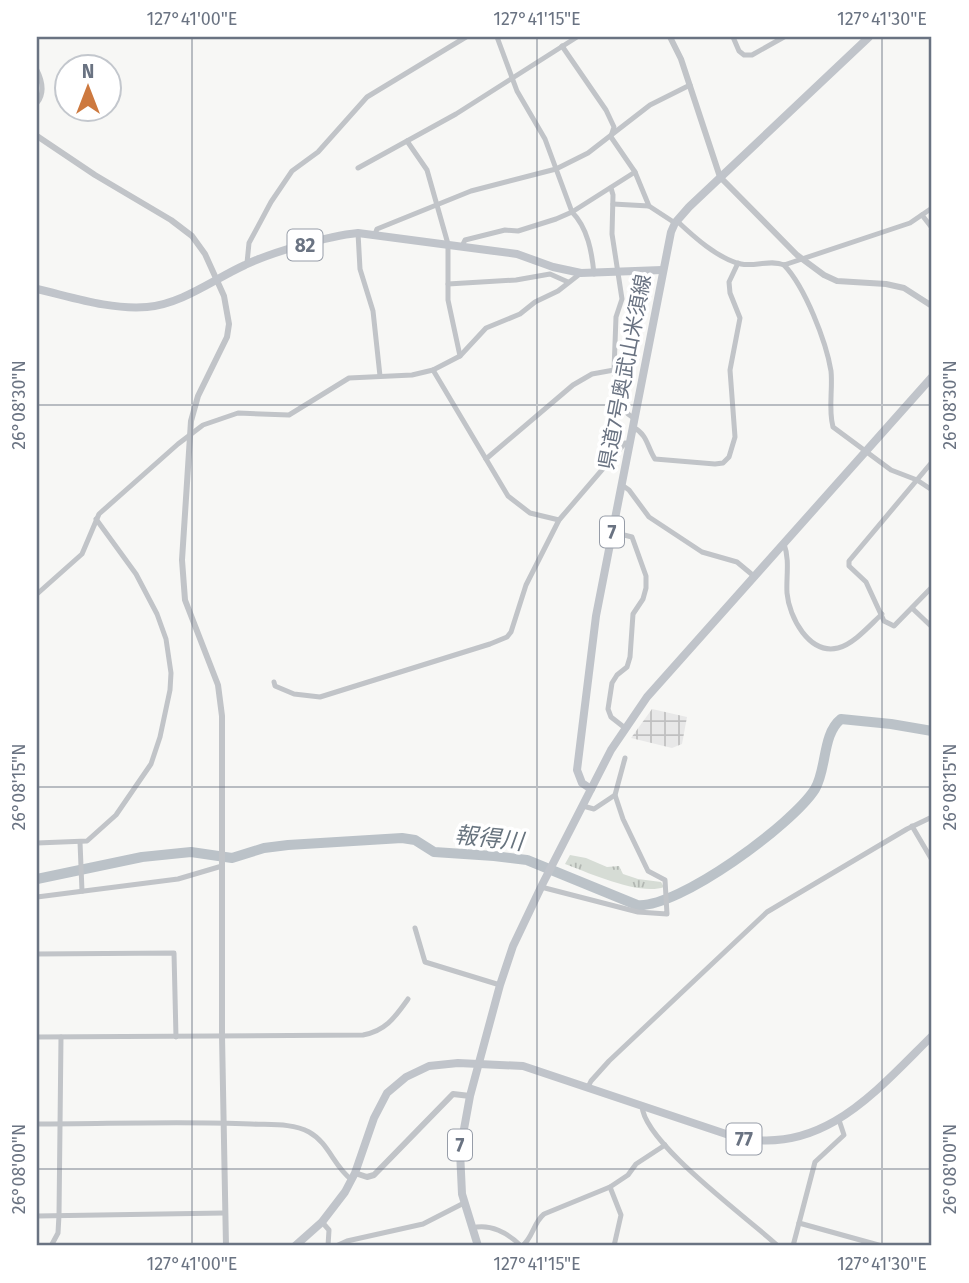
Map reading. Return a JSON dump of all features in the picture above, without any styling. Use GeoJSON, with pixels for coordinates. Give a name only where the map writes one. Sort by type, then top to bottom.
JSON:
{"type":"FeatureCollection","features":[{"type":"Feature","properties":{"kind":"main road","name":"県道7号奥武山米須線"},"geometry":{"type":"LineString","coordinates":[[591,789],[579,780],[577,770],[596,616],[662,270],[676,222],[869,37]]}},
{"type":"Feature","properties":{"kind":"main road","name":"82"},"geometry":{"type":"LineString","coordinates":[[37,289],[106,305],[146,307],[169,302],[247,263],[341,235],[358,233],[517,254],[552,270],[594,274],[662,270]]}},
{"type":"Feature","properties":{"kind":"main road","name":"7"},"geometry":{"type":"LineString","coordinates":[[478,1246],[460,1185],[460,1151],[470,1096],[513,946],[591,789],[625,728],[647,697],[932,377]]}},
{"type":"Feature","properties":{"kind":"main road","name":"77"},"geometry":{"type":"LineString","coordinates":[[295,1246],[322,1222],[353,1176],[384,1097],[400,1081],[429,1066],[479,1063],[523,1066],[732,1136],[752,1140],[778,1140],[797,1137],[839,1120],[864,1102],[932,1036]]}},
{"type":"Feature","properties":{"kind":"street"},"geometry":{"type":"LineString","coordinates":[[247,263],[249,243],[271,202],[292,171],[318,152],[367,97],[466,37]]}},
{"type":"Feature","properties":{"kind":"street"},"geometry":{"type":"LineString","coordinates":[[497,37],[512,78],[529,114],[545,139],[572,212],[592,251],[594,274]]}},
{"type":"Feature","properties":{"kind":"street"},"geometry":{"type":"LineString","coordinates":[[358,168],[456,114],[577,37]]}},
{"type":"Feature","properties":{"kind":"street"},"geometry":{"type":"LineString","coordinates":[[670,37],[690,85],[720,177],[803,260],[824,275],[837,281],[895,286],[912,292],[932,306]]}},
{"type":"Feature","properties":{"kind":"street"},"geometry":{"type":"LineString","coordinates":[[733,37],[739,51],[744,55],[752,55],[784,37]]}},
{"type":"Feature","properties":{"kind":"street"},"geometry":{"type":"LineString","coordinates":[[562,46],[606,110],[614,127],[611,137]]}},
{"type":"Feature","properties":{"kind":"street"},"geometry":{"type":"LineString","coordinates":[[37,70],[42,94],[37,103]]}},
{"type":"Feature","properties":{"kind":"street"},"geometry":{"type":"LineString","coordinates":[[375,234],[377,229],[471,191],[556,169],[588,153],[650,105],[690,85]]}},
{"type":"Feature","properties":{"kind":"street"},"geometry":{"type":"LineString","coordinates":[[37,136],[95,175],[182,227],[192,236],[205,254],[228,309],[229,324],[223,346],[198,396],[189,435],[183,581],[190,616],[212,668],[221,701],[226,1246]]}},
{"type":"Feature","properties":{"kind":"street"},"geometry":{"type":"LineString","coordinates":[[611,137],[635,172],[649,206]]}},
{"type":"Feature","properties":{"kind":"street"},"geometry":{"type":"LineString","coordinates":[[407,141],[426,170],[448,244],[448,300],[460,356]]}},
{"type":"Feature","properties":{"kind":"street"},"geometry":{"type":"LineString","coordinates":[[461,246],[465,240],[505,230],[518,231],[572,212],[635,172]]}},
{"type":"Feature","properties":{"kind":"street"},"geometry":{"type":"LineString","coordinates":[[611,188],[612,234],[622,299],[616,317],[614,370],[619,398],[647,439],[655,459],[715,464],[723,463],[729,457],[735,438],[730,370],[740,318],[730,293],[729,282],[738,263]]}},
{"type":"Feature","properties":{"kind":"street"},"geometry":{"type":"LineString","coordinates":[[613,205],[649,206],[676,222],[696,239],[738,263],[772,262],[785,265],[910,223],[932,208]]}},
{"type":"Feature","properties":{"kind":"street"},"geometry":{"type":"LineString","coordinates":[[922,215],[932,228]]}},
{"type":"Feature","properties":{"kind":"street"},"geometry":{"type":"LineString","coordinates":[[358,233],[360,269],[373,311],[380,376]]}},
{"type":"Feature","properties":{"kind":"street"},"geometry":{"type":"LineString","coordinates":[[785,265],[803,293],[827,355],[831,373],[833,427],[898,475],[917,480],[932,490]]}},
{"type":"Feature","properties":{"kind":"street"},"geometry":{"type":"LineString","coordinates":[[448,284],[516,280],[552,270],[568,282]]}},
{"type":"Feature","properties":{"kind":"street"},"geometry":{"type":"LineString","coordinates":[[37,594],[82,554],[96,519],[203,425],[238,413],[289,415],[342,380],[412,375],[433,370],[460,356],[486,328],[520,314],[582,273]]}},
{"type":"Feature","properties":{"kind":"street"},"geometry":{"type":"LineString","coordinates":[[433,370],[508,496],[530,513],[559,520]]}},
{"type":"Feature","properties":{"kind":"street"},"geometry":{"type":"LineString","coordinates":[[486,459],[573,385],[592,374],[614,370]]}},
{"type":"Feature","properties":{"kind":"street"},"geometry":{"type":"LineString","coordinates":[[274,682],[275,686],[294,694],[320,697],[490,645],[507,637],[526,585],[559,520],[625,443],[630,444]]}},
{"type":"Feature","properties":{"kind":"street"},"geometry":{"type":"LineString","coordinates":[[932,462],[849,561],[849,566],[866,582],[884,621],[894,626],[932,587]]}},
{"type":"Feature","properties":{"kind":"street"},"geometry":{"type":"LineString","coordinates":[[622,485],[629,490],[649,517],[702,552],[737,562],[755,577]]}},
{"type":"Feature","properties":{"kind":"street"},"geometry":{"type":"LineString","coordinates":[[37,843],[87,841],[116,815],[151,764],[170,690],[171,673],[166,639],[157,614],[136,574],[96,519]]}},
{"type":"Feature","properties":{"kind":"street"},"geometry":{"type":"LineString","coordinates":[[612,531],[632,537],[646,576],[643,599],[633,614],[630,657],[626,667],[617,674],[612,683],[608,709],[611,717],[625,728]]}},
{"type":"Feature","properties":{"kind":"street"},"geometry":{"type":"LineString","coordinates":[[784,544],[787,554],[787,596],[803,634],[811,641],[827,648],[839,648],[882,614]]}},
{"type":"Feature","properties":{"kind":"street"},"geometry":{"type":"LineString","coordinates":[[913,609],[932,626]]}},
{"type":"Feature","properties":{"kind":"street"},"geometry":{"type":"LineString","coordinates":[[542,885],[638,912],[667,914],[665,880],[648,870],[623,819],[615,795],[625,758]]}},
{"type":"Feature","properties":{"kind":"street"},"geometry":{"type":"LineString","coordinates":[[583,806],[594,809],[615,795]]}},
{"type":"Feature","properties":{"kind":"street"},"geometry":{"type":"LineString","coordinates":[[588,1087],[625,1045],[767,912],[912,826],[932,817]]}},
{"type":"Feature","properties":{"kind":"street"},"geometry":{"type":"LineString","coordinates":[[912,826],[932,860]]}},
{"type":"Feature","properties":{"kind":"street"},"geometry":{"type":"LineString","coordinates":[[79,843],[82,889]]}},
{"type":"Feature","properties":{"kind":"street"},"geometry":{"type":"LineString","coordinates":[[37,897],[82,889],[178,879],[222,866]]}},
{"type":"Feature","properties":{"kind":"street"},"geometry":{"type":"LineString","coordinates":[[415,929],[425,962],[500,985]]}},
{"type":"Feature","properties":{"kind":"street"},"geometry":{"type":"LineString","coordinates":[[37,954],[174,953],[176,1037]]}},
{"type":"Feature","properties":{"kind":"street"},"geometry":{"type":"LineString","coordinates":[[37,1037],[330,1037],[374,1033],[387,1026],[408,999]]}},
{"type":"Feature","properties":{"kind":"street"},"geometry":{"type":"LineString","coordinates":[[51,1246],[57,1238],[59,1215],[61,1037]]}},
{"type":"Feature","properties":{"kind":"street"},"geometry":{"type":"LineString","coordinates":[[37,1124],[223,1123],[292,1126],[321,1140],[334,1161],[353,1176],[367,1177],[374,1175],[453,1094],[470,1096]]}},
{"type":"Feature","properties":{"kind":"street"},"geometry":{"type":"LineString","coordinates":[[642,1106],[644,1116],[665,1145],[778,1246]]}},
{"type":"Feature","properties":{"kind":"street"},"geometry":{"type":"LineString","coordinates":[[793,1246],[816,1162],[844,1135],[839,1120]]}},
{"type":"Feature","properties":{"kind":"street"},"geometry":{"type":"LineString","coordinates":[[472,1228],[484,1226],[494,1229],[522,1246],[531,1237],[537,1220],[544,1214],[610,1187],[628,1175],[636,1164],[665,1145]]}},
{"type":"Feature","properties":{"kind":"street"},"geometry":{"type":"LineString","coordinates":[[610,1187],[621,1215],[614,1246]]}},
{"type":"Feature","properties":{"kind":"street"},"geometry":{"type":"LineString","coordinates":[[336,1246],[423,1224],[464,1203]]}},
{"type":"Feature","properties":{"kind":"street"},"geometry":{"type":"LineString","coordinates":[[37,1216],[224,1213]]}},
{"type":"Feature","properties":{"kind":"street"},"geometry":{"type":"LineString","coordinates":[[322,1222],[328,1230],[328,1246]]}},
{"type":"Feature","properties":{"kind":"street"},"geometry":{"type":"LineString","coordinates":[[799,1223],[882,1246]]}},
{"type":"Feature","properties":{"kind":"shaded area"},"geometry":{"type":"Polygon","coordinates":[[[652,709],[687,717],[682,744],[672,748],[631,738],[652,709]]]}},
{"type":"Feature","properties":{"kind":"green space"},"geometry":{"type":"Polygon","coordinates":[[[570,855],[607,867],[619,866],[623,874],[661,882],[664,887],[654,889],[628,886],[601,878],[565,864],[570,855]]]}},
{"type":"Feature","properties":{"kind":"waterway","name":"報得川"},"geometry":{"type":"LineString","coordinates":[[37,879],[142,857],[191,852],[232,858],[264,848],[288,845],[402,838],[415,840],[434,852],[527,860],[637,905],[656,903],[706,879],[733,862],[803,804],[819,781],[831,733],[841,719],[932,731]]}}]}
